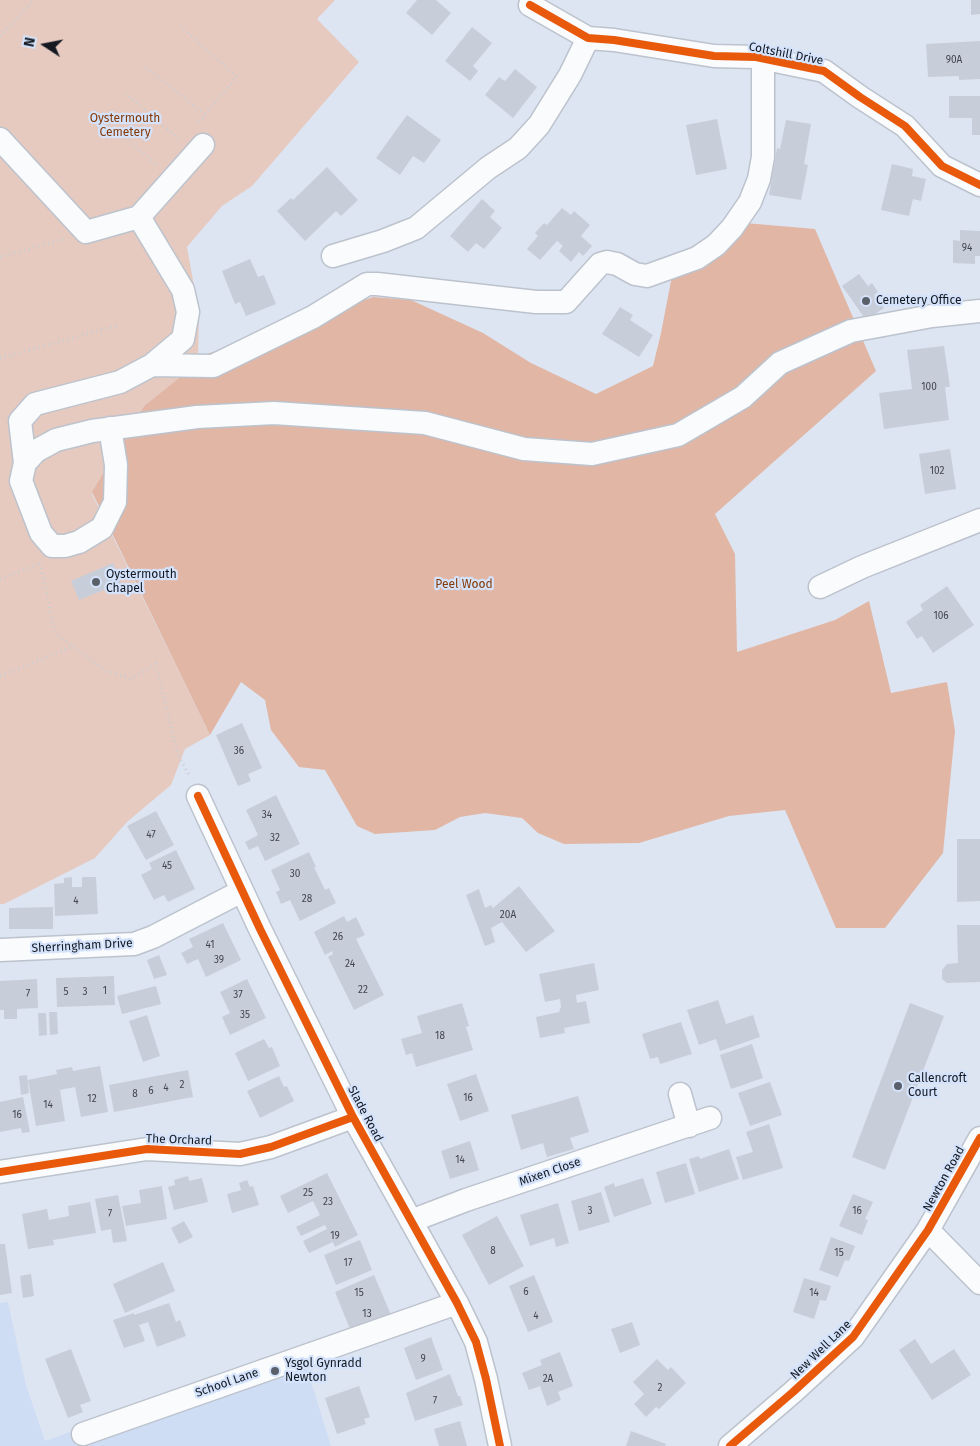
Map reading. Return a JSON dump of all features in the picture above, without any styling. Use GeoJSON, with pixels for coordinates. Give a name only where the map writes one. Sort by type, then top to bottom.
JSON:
{"type":"FeatureCollection","features":[{"type":"Feature","properties":{"kind":"street","name":"Coltshill Drive"},"geometry":{"type":"LineString","coordinates":[[530,5],[588,38],[614,40],[714,56],[763,59],[824,70],[860,97],[905,126],[942,166],[980,185]]}},
{"type":"Feature","properties":{"kind":"street"},"geometry":{"type":"LineString","coordinates":[[333,256],[383,241],[416,228],[488,168],[518,148],[544,117],[570,75],[588,38]]}},
{"type":"Feature","properties":{"kind":"street"},"geometry":{"type":"LineString","coordinates":[[152,365],[212,366],[312,317],[367,284],[536,302],[566,302],[600,264],[608,262],[617,264],[635,274],[647,276],[697,258],[716,245],[732,228],[750,202],[759,180],[763,157],[763,59]]}},
{"type":"Feature","properties":{"kind":"street"},"geometry":{"type":"LineString","coordinates":[[0,139],[86,232],[139,217],[198,136]]}},
{"type":"Feature","properties":{"kind":"street"},"geometry":{"type":"LineString","coordinates":[[110,428],[116,465],[115,502],[102,528],[78,542],[64,546],[46,555],[41,533],[21,481],[25,463],[20,421],[35,404],[120,382],[152,365],[183,339],[188,312],[183,290],[139,217]]}},
{"type":"Feature","properties":{"kind":"street"},"geometry":{"type":"LineString","coordinates":[[25,463],[36,451],[56,440],[110,428],[197,416],[274,413],[425,423],[524,449],[592,454],[678,435],[743,397],[780,363],[851,331],[932,316],[980,311]]}},
{"type":"Feature","properties":{"kind":"street"},"geometry":{"type":"LineString","coordinates":[[820,588],[862,567],[980,520]]}},
{"type":"Feature","properties":{"kind":"street","name":"Slade Road"},"geometry":{"type":"LineString","coordinates":[[198,796],[242,891],[353,1117],[457,1303],[476,1342],[500,1446]]}},
{"type":"Feature","properties":{"kind":"street","name":"Sherringham Drive"},"geometry":{"type":"LineString","coordinates":[[0,950],[134,944],[153,937],[242,891]]}},
{"type":"Feature","properties":{"kind":"street"},"geometry":{"type":"LineString","coordinates":[[680,1094],[689,1126]]}},
{"type":"Feature","properties":{"kind":"street","name":"The Orchard"},"geometry":{"type":"LineString","coordinates":[[0,1172],[147,1149],[240,1154],[271,1147],[353,1117]]}},
{"type":"Feature","properties":{"kind":"street","name":"Mixen Close"},"geometry":{"type":"LineString","coordinates":[[411,1220],[710,1118]]}},
{"type":"Feature","properties":{"kind":"street","name":"Newton Road"},"geometry":{"type":"LineString","coordinates":[[980,1138],[928,1230],[980,1283]]}},
{"type":"Feature","properties":{"kind":"street","name":"New Well Lane"},"geometry":{"type":"LineString","coordinates":[[730,1446],[853,1337],[928,1230]]}},
{"type":"Feature","properties":{"kind":"street","name":"School Lane"},"geometry":{"type":"LineString","coordinates":[[83,1434],[457,1303]]}},
{"type":"Feature","properties":{"kind":"path"},"geometry":{"type":"LineString","coordinates":[[0,36],[34,0]]}},
{"type":"Feature","properties":{"kind":"path"},"geometry":{"type":"LineString","coordinates":[[180,26],[237,77],[205,115],[198,136]]}},
{"type":"Feature","properties":{"kind":"path"},"geometry":{"type":"LineString","coordinates":[[146,67],[205,115]]}},
{"type":"Feature","properties":{"kind":"path"},"geometry":{"type":"LineString","coordinates":[[125,93],[182,142],[176,148]]}},
{"type":"Feature","properties":{"kind":"path"},"geometry":{"type":"LineString","coordinates":[[105,121],[160,167]]}},
{"type":"Feature","properties":{"kind":"path"},"geometry":{"type":"LineString","coordinates":[[0,257],[86,232]]}},
{"type":"Feature","properties":{"kind":"path"},"geometry":{"type":"LineString","coordinates":[[0,358],[118,325]]}},
{"type":"Feature","properties":{"kind":"path"},"geometry":{"type":"LineString","coordinates":[[0,579],[46,555],[55,633],[106,671],[131,678],[156,664],[178,755],[187,770]]}},
{"type":"Feature","properties":{"kind":"path"},"geometry":{"type":"LineString","coordinates":[[0,676],[73,647]]}},
{"type":"Feature","properties":{"kind":"shaded area","name":"Ysgol Gynradd Newton"},"geometry":{"type":"Polygon","coordinates":[[[8,1302],[26,1385],[45,1441],[301,1349],[331,1446],[0,1446],[0,1303],[8,1302]]]}},
{"type":"Feature","properties":{"kind":"green space","name":"Oystermouth Cemetery"},"geometry":{"type":"Polygon","coordinates":[[[0,0],[335,0],[317,19],[359,62],[252,186],[222,206],[187,247],[199,314],[198,357],[190,370],[144,406],[92,494],[210,735],[185,749],[171,785],[127,822],[95,858],[4,904],[0,904],[0,0]]]}},
{"type":"Feature","properties":{"kind":"green space","name":"Peel Wood"},"geometry":{"type":"Polygon","coordinates":[[[745,223],[815,229],[876,371],[715,514],[735,554],[737,652],[835,620],[869,601],[891,693],[947,682],[955,731],[943,853],[885,928],[836,928],[785,810],[729,816],[639,843],[564,844],[538,833],[522,818],[485,813],[460,817],[435,830],[375,834],[357,826],[325,770],[299,767],[271,730],[265,700],[241,682],[210,735],[92,492],[144,406],[189,370],[198,357],[373,297],[411,300],[483,333],[531,363],[596,394],[653,366],[672,276],[745,223]]]}},
{"type":"Feature","properties":{"kind":"building"},"geometry":{"type":"Polygon","coordinates":[[[417,0],[436,0],[451,13],[432,35],[406,13],[417,0]]]}},
{"type":"Feature","properties":{"kind":"building"},"geometry":{"type":"Polygon","coordinates":[[[971,0],[980,0],[980,14],[971,15],[971,0]]]}},
{"type":"Feature","properties":{"kind":"building"},"geometry":{"type":"Polygon","coordinates":[[[472,27],[492,43],[473,66],[478,71],[470,81],[445,61],[472,27]]]}},
{"type":"Feature","properties":{"kind":"building"},"geometry":{"type":"Polygon","coordinates":[[[980,41],[980,79],[959,80],[959,76],[928,77],[926,44],[980,41]]]}},
{"type":"Feature","properties":{"kind":"building"},"geometry":{"type":"Polygon","coordinates":[[[515,69],[537,87],[513,118],[485,95],[499,77],[505,81],[515,69]]]}},
{"type":"Feature","properties":{"kind":"building"},"geometry":{"type":"Polygon","coordinates":[[[949,96],[980,96],[980,135],[972,135],[972,118],[949,118],[949,96]]]}},
{"type":"Feature","properties":{"kind":"building"},"geometry":{"type":"Polygon","coordinates":[[[407,115],[441,140],[424,163],[413,156],[400,175],[376,158],[407,115]]]}},
{"type":"Feature","properties":{"kind":"building"},"geometry":{"type":"Polygon","coordinates":[[[717,119],[727,169],[696,175],[686,125],[717,119]]]}},
{"type":"Feature","properties":{"kind":"building"},"geometry":{"type":"Polygon","coordinates":[[[786,120],[811,124],[804,164],[808,165],[801,200],[769,195],[777,148],[780,149],[786,120]]]}},
{"type":"Feature","properties":{"kind":"building"},"geometry":{"type":"Polygon","coordinates":[[[892,164],[913,169],[912,176],[926,179],[921,201],[913,199],[909,216],[881,210],[892,164]]]}},
{"type":"Feature","properties":{"kind":"building"},"geometry":{"type":"Polygon","coordinates":[[[327,167],[358,200],[341,216],[336,211],[305,241],[277,211],[291,198],[293,200],[327,167]]]}},
{"type":"Feature","properties":{"kind":"building"},"geometry":{"type":"Polygon","coordinates":[[[482,199],[495,211],[490,217],[502,228],[484,249],[476,243],[468,252],[450,236],[482,199]]]}},
{"type":"Feature","properties":{"kind":"building"},"geometry":{"type":"Polygon","coordinates":[[[562,208],[571,215],[574,211],[590,225],[581,236],[592,246],[583,256],[579,252],[571,262],[559,251],[563,246],[557,241],[540,260],[527,249],[538,236],[535,233],[544,223],[547,225],[562,208]]]}},
{"type":"Feature","properties":{"kind":"building"},"geometry":{"type":"Polygon","coordinates":[[[960,230],[980,231],[980,256],[975,256],[975,264],[953,263],[953,240],[960,241],[960,230]]]}},
{"type":"Feature","properties":{"kind":"building"},"geometry":{"type":"Polygon","coordinates":[[[250,259],[258,277],[264,275],[276,304],[246,316],[240,302],[235,304],[222,271],[250,259]]]}},
{"type":"Feature","properties":{"kind":"building","name":"Cemetery Office"},"geometry":{"type":"Polygon","coordinates":[[[859,274],[868,286],[872,283],[878,292],[874,295],[884,308],[866,320],[842,286],[859,274]]]}},
{"type":"Feature","properties":{"kind":"building"},"geometry":{"type":"Polygon","coordinates":[[[620,307],[633,315],[630,320],[653,335],[639,357],[602,334],[620,307]]]}},
{"type":"Feature","properties":{"kind":"building"},"geometry":{"type":"Polygon","coordinates":[[[944,346],[950,387],[945,387],[949,420],[884,429],[879,393],[912,389],[907,350],[944,346]]]}},
{"type":"Feature","properties":{"kind":"building"},"geometry":{"type":"Polygon","coordinates":[[[950,449],[956,489],[925,494],[919,454],[950,449]]]}},
{"type":"Feature","properties":{"kind":"building","name":"Oystermouth Chapel"},"geometry":{"type":"Polygon","coordinates":[[[113,563],[121,583],[79,600],[71,581],[113,563]]]}},
{"type":"Feature","properties":{"kind":"building"},"geometry":{"type":"Polygon","coordinates":[[[947,586],[974,625],[933,653],[922,636],[917,639],[906,622],[923,610],[920,605],[947,586]]]}},
{"type":"Feature","properties":{"kind":"building"},"geometry":{"type":"Polygon","coordinates":[[[242,723],[262,768],[248,774],[251,781],[238,786],[216,735],[242,723]]]}},
{"type":"Feature","properties":{"kind":"building"},"geometry":{"type":"Polygon","coordinates":[[[276,795],[300,844],[265,861],[258,846],[249,850],[245,842],[258,835],[246,810],[276,795]]]}},
{"type":"Feature","properties":{"kind":"building"},"geometry":{"type":"Polygon","coordinates":[[[156,811],[174,845],[146,860],[127,826],[156,811]]]}},
{"type":"Feature","properties":{"kind":"building"},"geometry":{"type":"Polygon","coordinates":[[[957,839],[980,839],[980,901],[957,902],[957,839]]]}},
{"type":"Feature","properties":{"kind":"building"},"geometry":{"type":"Polygon","coordinates":[[[176,850],[195,889],[168,902],[164,895],[154,900],[141,875],[152,869],[149,863],[176,850]]]}},
{"type":"Feature","properties":{"kind":"building"},"geometry":{"type":"Polygon","coordinates":[[[309,852],[325,890],[329,888],[336,903],[300,921],[290,900],[281,904],[276,892],[280,890],[271,870],[309,852]]]}},
{"type":"Feature","properties":{"kind":"building"},"geometry":{"type":"Polygon","coordinates":[[[72,877],[72,887],[82,887],[82,877],[96,877],[98,914],[55,916],[54,884],[64,883],[64,878],[72,877]]]}},
{"type":"Feature","properties":{"kind":"building"},"geometry":{"type":"Polygon","coordinates":[[[519,886],[555,931],[526,952],[502,922],[491,928],[495,942],[485,946],[466,895],[479,889],[485,908],[491,905],[493,908],[519,886]]]}},
{"type":"Feature","properties":{"kind":"building"},"geometry":{"type":"Polygon","coordinates":[[[53,907],[53,929],[9,929],[9,908],[53,907]]]}},
{"type":"Feature","properties":{"kind":"building"},"geometry":{"type":"Polygon","coordinates":[[[344,916],[347,922],[356,917],[365,935],[356,939],[384,995],[354,1010],[328,957],[333,954],[332,951],[325,955],[314,932],[344,916]]]}},
{"type":"Feature","properties":{"kind":"building"},"geometry":{"type":"Polygon","coordinates":[[[223,923],[241,960],[206,977],[198,959],[187,964],[181,953],[193,947],[189,939],[223,923]]]}},
{"type":"Feature","properties":{"kind":"building"},"geometry":{"type":"Polygon","coordinates":[[[957,925],[980,925],[980,982],[947,983],[942,979],[942,970],[947,964],[958,963],[957,925]]]}},
{"type":"Feature","properties":{"kind":"building"},"geometry":{"type":"Polygon","coordinates":[[[159,955],[167,975],[154,979],[147,960],[159,955]]]}},
{"type":"Feature","properties":{"kind":"building"},"geometry":{"type":"Polygon","coordinates":[[[594,963],[599,990],[576,995],[577,1003],[586,1001],[590,1023],[564,1028],[565,1033],[540,1038],[536,1017],[559,1012],[561,1007],[560,999],[545,1002],[539,974],[594,963]]]}},
{"type":"Feature","properties":{"kind":"building"},"geometry":{"type":"Polygon","coordinates":[[[114,976],[115,1005],[57,1007],[56,978],[114,976]]]}},
{"type":"Feature","properties":{"kind":"building"},"geometry":{"type":"Polygon","coordinates":[[[37,979],[38,1008],[17,1009],[17,1019],[4,1019],[4,1010],[0,1010],[0,981],[37,979]]]}},
{"type":"Feature","properties":{"kind":"building"},"geometry":{"type":"Polygon","coordinates":[[[247,979],[266,1018],[230,1035],[222,1017],[230,1013],[220,992],[247,979]]]}},
{"type":"Feature","properties":{"kind":"building"},"geometry":{"type":"Polygon","coordinates":[[[156,986],[161,1004],[122,1014],[117,996],[156,986]]]}},
{"type":"Feature","properties":{"kind":"building"},"geometry":{"type":"Polygon","coordinates":[[[718,1000],[726,1024],[753,1015],[760,1037],[720,1051],[716,1039],[699,1045],[687,1010],[718,1000]]]}},
{"type":"Feature","properties":{"kind":"building"},"geometry":{"type":"Polygon","coordinates":[[[462,1003],[469,1026],[466,1027],[473,1050],[416,1067],[412,1053],[406,1055],[401,1039],[422,1033],[417,1016],[462,1003]]]}},
{"type":"Feature","properties":{"kind":"building","name":"Callencroft Court"},"geometry":{"type":"Polygon","coordinates":[[[910,1003],[944,1016],[885,1170],[852,1157],[910,1003]]]}},
{"type":"Feature","properties":{"kind":"building"},"geometry":{"type":"Polygon","coordinates":[[[49,1012],[57,1012],[58,1034],[50,1035],[49,1012]]]}},
{"type":"Feature","properties":{"kind":"building"},"geometry":{"type":"Polygon","coordinates":[[[38,1013],[46,1013],[47,1035],[39,1036],[38,1013]]]}},
{"type":"Feature","properties":{"kind":"building"},"geometry":{"type":"Polygon","coordinates":[[[147,1015],[160,1056],[143,1062],[129,1021],[147,1015]]]}},
{"type":"Feature","properties":{"kind":"building"},"geometry":{"type":"Polygon","coordinates":[[[681,1022],[692,1054],[660,1064],[658,1057],[650,1059],[642,1034],[681,1022]]]}},
{"type":"Feature","properties":{"kind":"building"},"geometry":{"type":"Polygon","coordinates":[[[264,1039],[269,1048],[272,1047],[280,1066],[248,1081],[235,1053],[264,1039]]]}},
{"type":"Feature","properties":{"kind":"building"},"geometry":{"type":"Polygon","coordinates":[[[752,1044],[763,1078],[731,1089],[720,1055],[752,1044]]]}},
{"type":"Feature","properties":{"kind":"building"},"geometry":{"type":"Polygon","coordinates":[[[100,1066],[108,1112],[81,1117],[75,1087],[60,1090],[65,1121],[36,1126],[28,1080],[57,1074],[56,1070],[72,1067],[73,1071],[100,1066]]]}},
{"type":"Feature","properties":{"kind":"building"},"geometry":{"type":"Polygon","coordinates":[[[188,1070],[193,1097],[114,1112],[109,1085],[188,1070]]]}},
{"type":"Feature","properties":{"kind":"building"},"geometry":{"type":"Polygon","coordinates":[[[476,1074],[489,1111],[460,1121],[447,1084],[476,1074]]]}},
{"type":"Feature","properties":{"kind":"building"},"geometry":{"type":"Polygon","coordinates":[[[27,1075],[29,1093],[21,1095],[19,1076],[27,1075]]]}},
{"type":"Feature","properties":{"kind":"building"},"geometry":{"type":"Polygon","coordinates":[[[279,1076],[284,1087],[287,1086],[294,1101],[260,1118],[247,1091],[279,1076]]]}},
{"type":"Feature","properties":{"kind":"building"},"geometry":{"type":"Polygon","coordinates":[[[770,1082],[782,1115],[750,1126],[738,1093],[770,1082]]]}},
{"type":"Feature","properties":{"kind":"building"},"geometry":{"type":"Polygon","coordinates":[[[578,1096],[589,1132],[570,1138],[574,1149],[547,1157],[543,1143],[521,1150],[511,1115],[578,1096]]]}},
{"type":"Feature","properties":{"kind":"building"},"geometry":{"type":"Polygon","coordinates":[[[23,1097],[30,1132],[22,1133],[21,1128],[0,1132],[0,1102],[23,1097]]]}},
{"type":"Feature","properties":{"kind":"building"},"geometry":{"type":"Polygon","coordinates":[[[769,1124],[783,1168],[743,1180],[736,1157],[753,1152],[746,1132],[769,1124]]]}},
{"type":"Feature","properties":{"kind":"building"},"geometry":{"type":"Polygon","coordinates":[[[470,1141],[479,1170],[450,1179],[441,1151],[470,1141]]]}},
{"type":"Feature","properties":{"kind":"building"},"geometry":{"type":"Polygon","coordinates":[[[729,1149],[739,1179],[699,1192],[689,1159],[699,1156],[700,1159],[729,1149]]]}},
{"type":"Feature","properties":{"kind":"building"},"geometry":{"type":"Polygon","coordinates":[[[686,1163],[695,1194],[665,1203],[656,1172],[686,1163]]]}},
{"type":"Feature","properties":{"kind":"building"},"geometry":{"type":"Polygon","coordinates":[[[327,1173],[358,1235],[335,1247],[333,1242],[309,1253],[303,1241],[327,1229],[325,1225],[301,1236],[296,1227],[320,1215],[313,1201],[288,1213],[280,1196],[327,1173]]]}},
{"type":"Feature","properties":{"kind":"building"},"geometry":{"type":"Polygon","coordinates":[[[188,1176],[189,1181],[202,1178],[208,1202],[174,1210],[168,1187],[175,1185],[174,1180],[188,1176]]]}},
{"type":"Feature","properties":{"kind":"building"},"geometry":{"type":"Polygon","coordinates":[[[643,1178],[652,1204],[614,1217],[604,1187],[614,1183],[615,1187],[643,1178]]]}},
{"type":"Feature","properties":{"kind":"building"},"geometry":{"type":"Polygon","coordinates":[[[247,1180],[250,1187],[253,1186],[259,1205],[232,1213],[227,1194],[241,1190],[239,1183],[247,1180]]]}},
{"type":"Feature","properties":{"kind":"building"},"geometry":{"type":"Polygon","coordinates":[[[162,1186],[167,1219],[126,1226],[122,1206],[141,1203],[139,1190],[162,1186]]]}},
{"type":"Feature","properties":{"kind":"building"},"geometry":{"type":"Polygon","coordinates":[[[601,1192],[610,1222],[579,1231],[571,1201],[601,1192]]]}},
{"type":"Feature","properties":{"kind":"building"},"geometry":{"type":"Polygon","coordinates":[[[853,1194],[873,1202],[865,1219],[868,1220],[862,1235],[839,1226],[853,1194]]]}},
{"type":"Feature","properties":{"kind":"building"},"geometry":{"type":"Polygon","coordinates":[[[118,1195],[127,1241],[113,1243],[111,1229],[101,1231],[95,1199],[118,1195]]]}},
{"type":"Feature","properties":{"kind":"building"},"geometry":{"type":"Polygon","coordinates":[[[90,1202],[96,1233],[53,1240],[54,1245],[28,1249],[22,1214],[47,1209],[49,1220],[69,1216],[68,1206],[90,1202]]]}},
{"type":"Feature","properties":{"kind":"building"},"geometry":{"type":"Polygon","coordinates":[[[558,1203],[569,1243],[556,1247],[554,1238],[530,1246],[520,1215],[558,1203]]]}},
{"type":"Feature","properties":{"kind":"building"},"geometry":{"type":"Polygon","coordinates":[[[497,1216],[524,1266],[489,1285],[462,1235],[497,1216]]]}},
{"type":"Feature","properties":{"kind":"building"},"geometry":{"type":"Polygon","coordinates":[[[184,1221],[193,1237],[179,1244],[171,1228],[184,1221]]]}},
{"type":"Feature","properties":{"kind":"building"},"geometry":{"type":"Polygon","coordinates":[[[831,1237],[855,1246],[849,1261],[845,1260],[838,1277],[819,1270],[831,1237]]]}},
{"type":"Feature","properties":{"kind":"building"},"geometry":{"type":"Polygon","coordinates":[[[360,1240],[372,1270],[336,1285],[324,1255],[360,1240]]]}},
{"type":"Feature","properties":{"kind":"building"},"geometry":{"type":"Polygon","coordinates":[[[0,1244],[5,1244],[12,1293],[0,1295],[0,1244]]]}},
{"type":"Feature","properties":{"kind":"building"},"geometry":{"type":"Polygon","coordinates":[[[163,1262],[175,1291],[125,1313],[113,1284],[163,1262]]]}},
{"type":"Feature","properties":{"kind":"building"},"geometry":{"type":"Polygon","coordinates":[[[31,1274],[34,1296],[23,1298],[20,1276],[31,1274]]]}},
{"type":"Feature","properties":{"kind":"building"},"geometry":{"type":"Polygon","coordinates":[[[374,1275],[392,1317],[350,1329],[335,1292],[374,1275]]]}},
{"type":"Feature","properties":{"kind":"building"},"geometry":{"type":"Polygon","coordinates":[[[534,1275],[553,1322],[528,1332],[509,1286],[534,1275]]]}},
{"type":"Feature","properties":{"kind":"building"},"geometry":{"type":"Polygon","coordinates":[[[804,1278],[831,1286],[826,1301],[820,1300],[814,1319],[793,1312],[804,1278]]]}},
{"type":"Feature","properties":{"kind":"building"},"geometry":{"type":"Polygon","coordinates":[[[169,1303],[176,1322],[180,1320],[186,1336],[157,1347],[148,1322],[139,1325],[145,1341],[124,1348],[113,1320],[169,1303]]]}},
{"type":"Feature","properties":{"kind":"building"},"geometry":{"type":"Polygon","coordinates":[[[632,1322],[640,1345],[620,1353],[611,1329],[632,1322]]]}},
{"type":"Feature","properties":{"kind":"building"},"geometry":{"type":"Polygon","coordinates":[[[431,1337],[443,1370],[416,1380],[404,1348],[431,1337]]]}},
{"type":"Feature","properties":{"kind":"building"},"geometry":{"type":"Polygon","coordinates":[[[915,1339],[931,1364],[954,1349],[971,1375],[932,1400],[899,1350],[915,1339]]]}},
{"type":"Feature","properties":{"kind":"building"},"geometry":{"type":"Polygon","coordinates":[[[71,1349],[91,1401],[80,1405],[83,1412],[68,1418],[45,1359],[71,1349]]]}},
{"type":"Feature","properties":{"kind":"building"},"geometry":{"type":"Polygon","coordinates":[[[560,1352],[573,1386],[558,1392],[561,1400],[547,1406],[540,1386],[529,1390],[522,1373],[542,1365],[540,1360],[560,1352]]]}},
{"type":"Feature","properties":{"kind":"building"},"geometry":{"type":"Polygon","coordinates":[[[657,1359],[668,1370],[671,1367],[686,1383],[659,1409],[656,1407],[646,1417],[634,1404],[644,1394],[633,1382],[657,1359]]]}},
{"type":"Feature","properties":{"kind":"building"},"geometry":{"type":"Polygon","coordinates":[[[450,1374],[463,1405],[415,1421],[406,1393],[450,1374]]]}},
{"type":"Feature","properties":{"kind":"building"},"geometry":{"type":"Polygon","coordinates":[[[359,1386],[370,1417],[364,1419],[366,1424],[337,1434],[325,1398],[359,1386]]]}},
{"type":"Feature","properties":{"kind":"building"},"geometry":{"type":"Polygon","coordinates":[[[460,1421],[467,1446],[439,1446],[434,1429],[460,1421]]]}},
{"type":"Feature","properties":{"kind":"building"},"geometry":{"type":"Polygon","coordinates":[[[631,1431],[666,1444],[665,1446],[626,1446],[631,1431]]]}},
{"type":"Feature","properties":{"kind":"cycle path"},"geometry":{"type":"LineString","coordinates":[[530,5],[588,38],[614,40],[714,56],[756,57],[824,71],[905,126],[942,166],[980,185]]}},
{"type":"Feature","properties":{"kind":"cycle path"},"geometry":{"type":"LineString","coordinates":[[198,796],[260,929],[353,1117],[457,1303],[476,1342],[500,1446]]}},
{"type":"Feature","properties":{"kind":"cycle path"},"geometry":{"type":"LineString","coordinates":[[0,1172],[147,1149],[240,1154],[271,1147],[353,1117]]}},
{"type":"Feature","properties":{"kind":"cycle path"},"geometry":{"type":"LineString","coordinates":[[730,1446],[853,1337],[928,1230],[980,1138]]}},
{"type":"Feature","properties":{"kind":"place","name":"Cemetery Office"},"geometry":{"type":"Point","coordinates":[866,301]}},
{"type":"Feature","properties":{"kind":"place","name":"Oystermouth Chapel"},"geometry":{"type":"Point","coordinates":[96,582]}},
{"type":"Feature","properties":{"kind":"place","name":"Callencroft Court"},"geometry":{"type":"Point","coordinates":[898,1086]}},
{"type":"Feature","properties":{"kind":"place","name":"Ysgol Gynradd Newton"},"geometry":{"type":"Point","coordinates":[275,1371]}}]}
